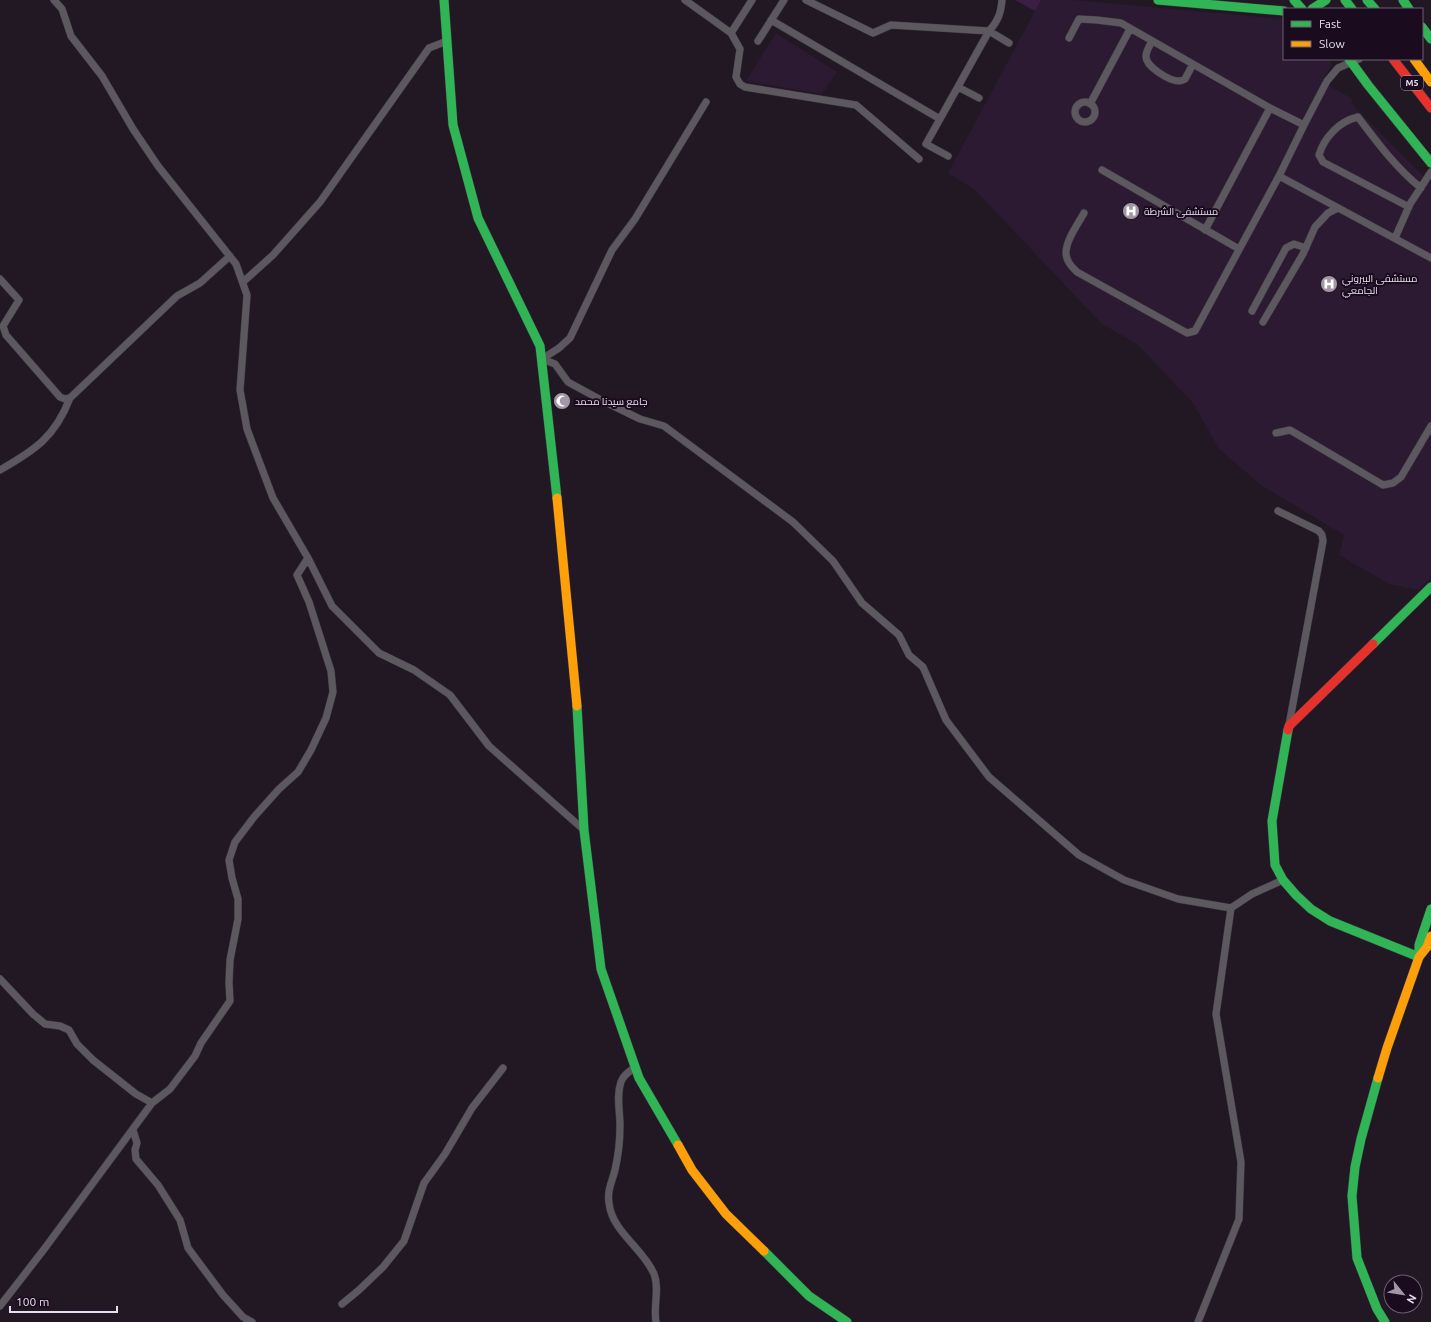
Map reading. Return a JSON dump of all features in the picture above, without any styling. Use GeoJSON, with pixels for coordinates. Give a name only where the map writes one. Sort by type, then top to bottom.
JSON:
{"type":"FeatureCollection","features":[{"type":"Feature","properties":{"kind":"main road"},"geometry":{"type":"LineString","coordinates":[[444,0],[453,125],[478,218],[540,346],[564,563],[577,708],[584,830],[600,969],[638,1078],[692,1170],[726,1214],[809,1296],[847,1322]]}},
{"type":"Feature","properties":{"kind":"main road"},"geometry":{"type":"LineString","coordinates":[[1158,0],[1283,11]]}},
{"type":"Feature","properties":{"kind":"main road"},"geometry":{"type":"LineString","coordinates":[[1294,0],[1301,8]]}},
{"type":"Feature","properties":{"kind":"main road"},"geometry":{"type":"LineString","coordinates":[[1314,8],[1326,0]]}},
{"type":"Feature","properties":{"kind":"main road"},"geometry":{"type":"LineString","coordinates":[[1345,0],[1351,8]]}},
{"type":"Feature","properties":{"kind":"main road"},"geometry":{"type":"LineString","coordinates":[[1367,0],[1374,8]]}},
{"type":"Feature","properties":{"kind":"main road"},"geometry":{"type":"LineString","coordinates":[[1423,28],[1431,39]]}},
{"type":"Feature","properties":{"kind":"main road"},"geometry":{"type":"LineString","coordinates":[[1353,60],[1368,85],[1431,163]]}},
{"type":"Feature","properties":{"kind":"main road","name":"M5"},"geometry":{"type":"LineString","coordinates":[[1394,60],[1431,108]]}},
{"type":"Feature","properties":{"kind":"main road","name":"M5"},"geometry":{"type":"LineString","coordinates":[[1415,60],[1431,82]]}},
{"type":"Feature","properties":{"kind":"main road"},"geometry":{"type":"LineString","coordinates":[[1419,957],[1330,921],[1311,909],[1283,880],[1275,865],[1272,821],[1289,726],[1431,587]]}},
{"type":"Feature","properties":{"kind":"main road"},"geometry":{"type":"LineString","coordinates":[[1385,1322],[1374,1303],[1357,1258],[1353,1204],[1355,1168],[1361,1138],[1385,1055],[1419,957],[1419,945],[1431,909]]}},
{"type":"Feature","properties":{"kind":"main road"},"geometry":{"type":"LineString","coordinates":[[1419,957],[1427,947],[1431,936]]}},
{"type":"Feature","properties":{"kind":"street"},"geometry":{"type":"LineString","coordinates":[[54,0],[62,9],[71,36],[102,76],[133,129],[158,166],[236,264],[247,295],[240,390],[247,428],[273,498],[308,558],[332,606],[379,654],[414,670],[450,695],[490,746],[584,830]]}},
{"type":"Feature","properties":{"kind":"street"},"geometry":{"type":"LineString","coordinates":[[685,0],[731,33],[740,49],[736,77],[740,84],[745,87],[856,105],[919,159]]}},
{"type":"Feature","properties":{"kind":"street"},"geometry":{"type":"LineString","coordinates":[[758,41],[784,0]]}},
{"type":"Feature","properties":{"kind":"street"},"geometry":{"type":"LineString","coordinates":[[806,0],[873,33],[891,25],[988,31],[1009,43]]}},
{"type":"Feature","properties":{"kind":"street"},"geometry":{"type":"LineString","coordinates":[[948,156],[926,144],[988,31],[1000,16],[1002,0]]}},
{"type":"Feature","properties":{"kind":"street"},"geometry":{"type":"LineString","coordinates":[[731,33],[750,1]]}},
{"type":"Feature","properties":{"kind":"street"},"geometry":{"type":"LineString","coordinates":[[1068,38],[1079,19],[1121,24],[1270,108],[1304,124]]}},
{"type":"Feature","properties":{"kind":"street"},"geometry":{"type":"LineString","coordinates":[[771,20],[940,119]]}},
{"type":"Feature","properties":{"kind":"street"},"geometry":{"type":"LineString","coordinates":[[1090,104],[1130,29]]}},
{"type":"Feature","properties":{"kind":"street"},"geometry":{"type":"LineString","coordinates":[[243,282],[273,255],[320,202],[429,48],[447,40]]}},
{"type":"Feature","properties":{"kind":"street"},"geometry":{"type":"LineString","coordinates":[[1152,41],[1145,55],[1147,62],[1154,70],[1178,81],[1185,79],[1193,64]]}},
{"type":"Feature","properties":{"kind":"street"},"geometry":{"type":"LineString","coordinates":[[1084,212],[1068,243],[1066,254],[1069,264],[1077,272],[1188,333],[1195,331],[1327,81],[1338,68],[1353,60]]}},
{"type":"Feature","properties":{"kind":"street"},"geometry":{"type":"LineString","coordinates":[[958,87],[979,98]]}},
{"type":"Feature","properties":{"kind":"street"},"geometry":{"type":"LineString","coordinates":[[542,359],[559,348],[570,338],[612,250],[635,219],[706,102]]}},
{"type":"Feature","properties":{"kind":"street"},"geometry":{"type":"LineString","coordinates":[[1205,230],[1270,108]]}},
{"type":"Feature","properties":{"kind":"street"},"geometry":{"type":"LineString","coordinates":[[1409,207],[1323,162],[1319,155],[1322,145],[1335,130],[1350,119],[1358,117],[1390,158],[1408,178],[1421,188]]}},
{"type":"Feature","properties":{"kind":"street"},"geometry":{"type":"LineString","coordinates":[[1102,170],[1239,249]]}},
{"type":"Feature","properties":{"kind":"street"},"geometry":{"type":"LineString","coordinates":[[1395,238],[1409,207],[1431,172]]}},
{"type":"Feature","properties":{"kind":"street"},"geometry":{"type":"LineString","coordinates":[[1278,176],[1431,258]]}},
{"type":"Feature","properties":{"kind":"street"},"geometry":{"type":"LineString","coordinates":[[1263,322],[1306,248],[1315,227],[1328,213],[1338,208]]}},
{"type":"Feature","properties":{"kind":"street"},"geometry":{"type":"LineString","coordinates":[[1252,311],[1286,248],[1294,244],[1306,248]]}},
{"type":"Feature","properties":{"kind":"street"},"geometry":{"type":"LineString","coordinates":[[0,470],[29,453],[42,442],[55,428],[70,398],[177,296],[200,284],[230,256]]}},
{"type":"Feature","properties":{"kind":"street"},"geometry":{"type":"LineString","coordinates":[[0,279],[18,300],[2,328],[6,335],[60,397],[65,400],[70,398]]}},
{"type":"Feature","properties":{"kind":"street"},"geometry":{"type":"LineString","coordinates":[[542,359],[555,364],[568,382],[575,386],[640,419],[664,426],[793,522],[833,561],[862,603],[899,635],[909,655],[923,667],[946,720],[989,777],[1079,855],[1124,880],[1178,899],[1231,908],[1252,894],[1283,880]]}},
{"type":"Feature","properties":{"kind":"street"},"geometry":{"type":"LineString","coordinates":[[1276,433],[1290,430],[1383,485],[1393,483],[1401,477],[1431,426]]}},
{"type":"Feature","properties":{"kind":"street"},"geometry":{"type":"LineString","coordinates":[[1278,511],[1319,531],[1322,535],[1289,726]]}},
{"type":"Feature","properties":{"kind":"street"},"geometry":{"type":"LineString","coordinates":[[0,1306],[152,1103],[170,1089],[195,1056],[200,1043],[230,1001],[230,960],[238,919],[238,899],[229,860],[235,842],[254,817],[279,789],[298,772],[311,750],[326,718],[332,692],[331,671],[309,602],[297,574],[308,558]]}},
{"type":"Feature","properties":{"kind":"street"},"geometry":{"type":"LineString","coordinates":[[1198,1322],[1239,1219],[1241,1162],[1216,1014],[1231,908]]}},
{"type":"Feature","properties":{"kind":"street"},"geometry":{"type":"LineString","coordinates":[[0,978],[33,1014],[45,1024],[60,1026],[69,1030],[77,1044],[93,1060],[136,1094],[152,1103]]}},
{"type":"Feature","properties":{"kind":"street"},"geometry":{"type":"LineString","coordinates":[[635,1067],[625,1074],[621,1083],[618,1098],[620,1126],[618,1148],[615,1170],[609,1186],[608,1204],[621,1232],[647,1260],[654,1274],[657,1287],[656,1322]]}},
{"type":"Feature","properties":{"kind":"street"},"geometry":{"type":"LineString","coordinates":[[342,1304],[383,1267],[404,1241],[424,1183],[445,1154],[472,1108],[503,1068]]}},
{"type":"Feature","properties":{"kind":"street"},"geometry":{"type":"LineString","coordinates":[[133,1130],[137,1143],[135,1150],[136,1159],[158,1185],[180,1220],[188,1248],[223,1295],[243,1317],[252,1322]]}},
{"type":"Feature","properties":{"kind":"shaded area"},"geometry":{"type":"Polygon","coordinates":[[[1015,0],[1041,0],[1035,11],[1015,0]]]}},
{"type":"Feature","properties":{"kind":"shaded area"},"geometry":{"type":"Polygon","coordinates":[[[1041,0],[1073,0],[1283,19],[1283,60],[1329,60],[1332,64],[1322,82],[1351,98],[1354,107],[1431,184],[1431,578],[1418,590],[1389,584],[1339,555],[1344,535],[1262,486],[1219,449],[1193,403],[1137,344],[1102,324],[975,190],[948,173],[1041,0]]]}},
{"type":"Feature","properties":{"kind":"shaded area"},"geometry":{"type":"Polygon","coordinates":[[[776,33],[837,72],[822,94],[746,81],[776,33]]]}},
{"type":"Feature","properties":{"kind":"traffic: fast"},"geometry":{"type":"LineString","coordinates":[[444,0],[453,125],[478,218],[540,346],[557,498]]}},
{"type":"Feature","properties":{"kind":"traffic: fast"},"geometry":{"type":"LineString","coordinates":[[1158,0],[1283,11]]}},
{"type":"Feature","properties":{"kind":"traffic: fast"},"geometry":{"type":"LineString","coordinates":[[1294,0],[1301,8]]}},
{"type":"Feature","properties":{"kind":"traffic: fast"},"geometry":{"type":"LineString","coordinates":[[1314,8],[1326,0]]}},
{"type":"Feature","properties":{"kind":"traffic: fast"},"geometry":{"type":"LineString","coordinates":[[1345,0],[1351,8]]}},
{"type":"Feature","properties":{"kind":"traffic: fast"},"geometry":{"type":"LineString","coordinates":[[1367,0],[1374,8]]}},
{"type":"Feature","properties":{"kind":"traffic: fast"},"geometry":{"type":"LineString","coordinates":[[1403,0],[1408,8]]}},
{"type":"Feature","properties":{"kind":"traffic: fast"},"geometry":{"type":"LineString","coordinates":[[1423,28],[1431,39]]}},
{"type":"Feature","properties":{"kind":"traffic: fast"},"geometry":{"type":"LineString","coordinates":[[1350,60],[1431,163]]}},
{"type":"Feature","properties":{"kind":"traffic: fast"},"geometry":{"type":"LineString","coordinates":[[1373,644],[1431,587]]}},
{"type":"Feature","properties":{"kind":"traffic: fast"},"geometry":{"type":"LineString","coordinates":[[577,706],[584,830],[601,969],[639,1078],[678,1145]]}},
{"type":"Feature","properties":{"kind":"traffic: fast"},"geometry":{"type":"LineString","coordinates":[[1288,730],[1272,821],[1275,865],[1283,880],[1311,909],[1330,921],[1419,957]]}},
{"type":"Feature","properties":{"kind":"traffic: fast"},"geometry":{"type":"LineString","coordinates":[[1419,957],[1419,945],[1431,909]]}},
{"type":"Feature","properties":{"kind":"traffic: fast"},"geometry":{"type":"LineString","coordinates":[[1378,1078],[1361,1139],[1355,1167],[1352,1196],[1357,1258],[1377,1309],[1385,1322]]}},
{"type":"Feature","properties":{"kind":"traffic: fast"},"geometry":{"type":"LineString","coordinates":[[764,1251],[809,1296],[847,1322]]}},
{"type":"Feature","properties":{"kind":"traffic: slow"},"geometry":{"type":"LineString","coordinates":[[1415,60],[1431,82]]}},
{"type":"Feature","properties":{"kind":"traffic: slow"},"geometry":{"type":"LineString","coordinates":[[557,498],[577,706]]}},
{"type":"Feature","properties":{"kind":"traffic: slow"},"geometry":{"type":"LineString","coordinates":[[1378,1078],[1419,957],[1427,947],[1431,936]]}},
{"type":"Feature","properties":{"kind":"traffic: slow"},"geometry":{"type":"LineString","coordinates":[[678,1145],[692,1170],[726,1214],[764,1251]]}},
{"type":"Feature","properties":{"kind":"traffic: jam"},"geometry":{"type":"LineString","coordinates":[[1394,60],[1431,108]]}},
{"type":"Feature","properties":{"kind":"traffic: jam"},"geometry":{"type":"LineString","coordinates":[[1288,730],[1289,726],[1373,644]]}},
{"type":"Feature","properties":{"kind":"place","name":"مستشفى الشرطة"},"geometry":{"type":"Point","coordinates":[1131,211]}},
{"type":"Feature","properties":{"kind":"place","name":"مستشفى البيروني الجامعي"},"geometry":{"type":"Point","coordinates":[1329,284]}},
{"type":"Feature","properties":{"kind":"place","name":"جامع سيدنا محمد"},"geometry":{"type":"Point","coordinates":[562,401]}}]}
